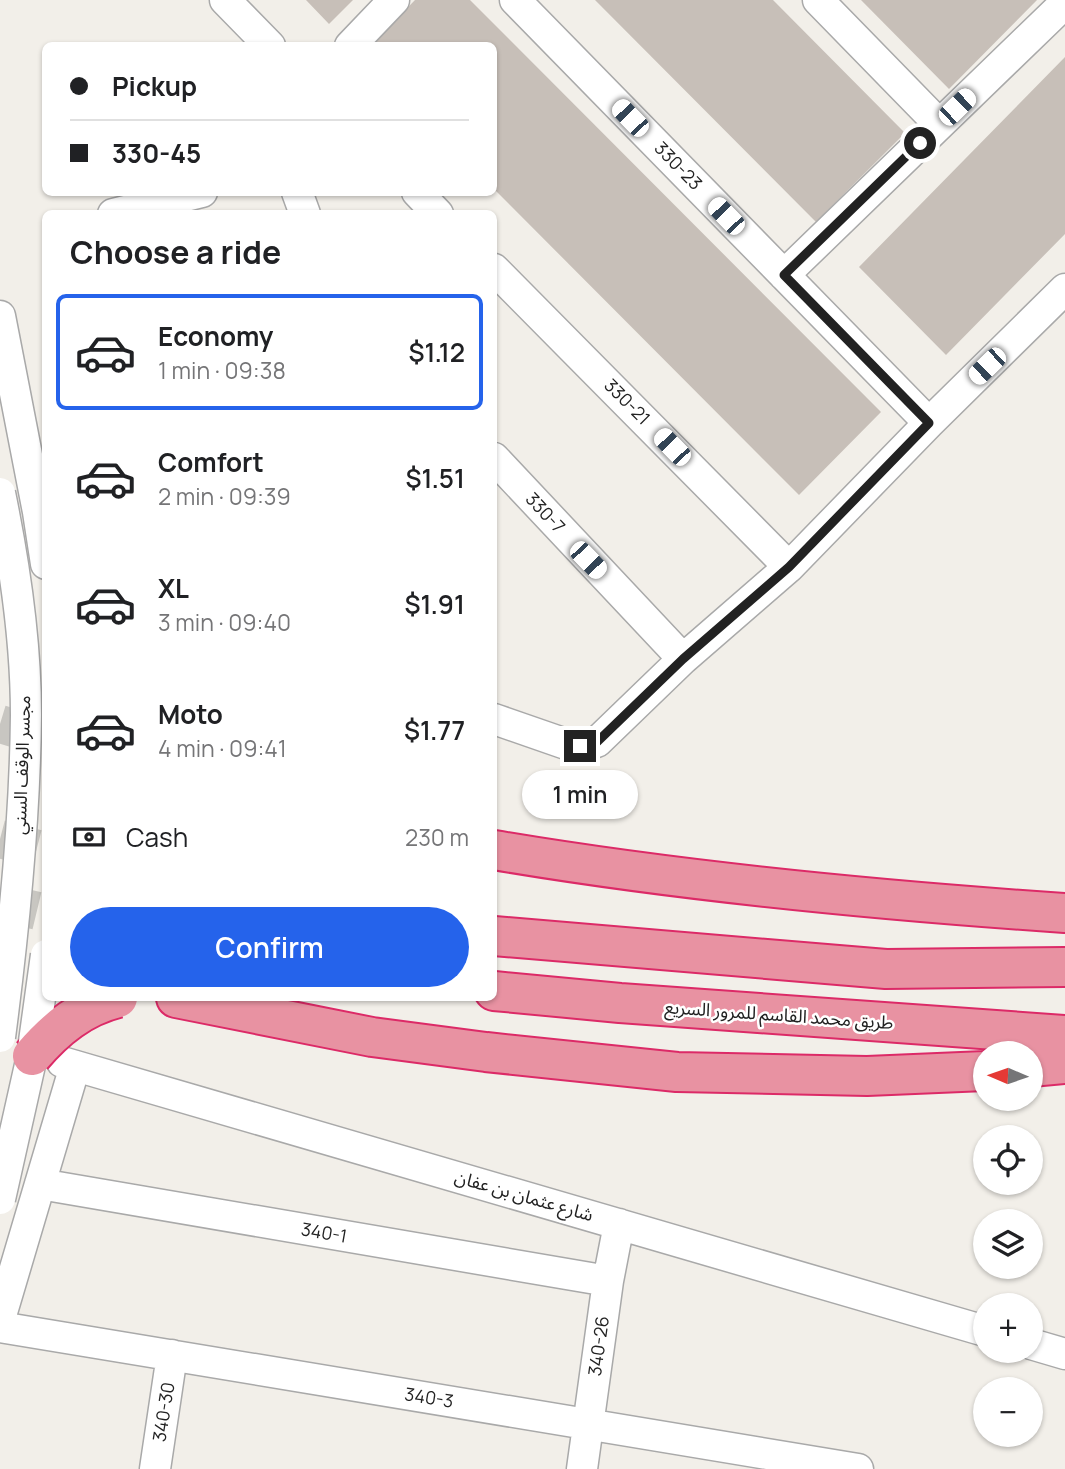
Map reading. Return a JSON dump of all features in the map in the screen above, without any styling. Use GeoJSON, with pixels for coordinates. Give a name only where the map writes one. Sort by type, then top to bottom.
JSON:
{"type":"FeatureCollection","features":[{"type":"Feature","properties":{"kind":"highway"},"geometry":{"type":"LineString","coordinates":[[497,850],[737,885],[966,907],[1065,913]]}},
{"type":"Feature","properties":{"kind":"highway"},"geometry":{"type":"LineString","coordinates":[[497,936],[886,968],[1065,967]]}},
{"type":"Feature","properties":{"kind":"highway","name":"طريق محمد القاسم للمرور السريع"},"geometry":{"type":"LineString","coordinates":[[497,991],[620,1003],[1065,1035]]}},
{"type":"Feature","properties":{"kind":"highway"},"geometry":{"type":"LineString","coordinates":[[42,1055],[47,1038],[64,1024],[83,1011],[110,1001]]}},
{"type":"Feature","properties":{"kind":"highway"},"geometry":{"type":"LineString","coordinates":[[191,1001],[372,1037],[677,1072],[867,1076],[973,1072]]}},
{"type":"Feature","properties":{"kind":"highway"},"geometry":{"type":"LineString","coordinates":[[1043,1066],[1065,1064]]}},
{"type":"Feature","properties":{"kind":"street"},"geometry":{"type":"LineString","coordinates":[[225,0],[266,42]]}},
{"type":"Feature","properties":{"kind":"street"},"geometry":{"type":"LineString","coordinates":[[354,42],[394,0]]}},
{"type":"Feature","properties":{"kind":"street","name":"330-23"},"geometry":{"type":"LineString","coordinates":[[515,0],[929,423]]}},
{"type":"Feature","properties":{"kind":"street"},"geometry":{"type":"LineString","coordinates":[[818,0],[939,124]]}},
{"type":"Feature","properties":{"kind":"street"},"geometry":{"type":"LineString","coordinates":[[784,275],[1065,2]]}},
{"type":"Feature","properties":{"kind":"street"},"geometry":{"type":"LineString","coordinates":[[129,210],[186,196]]}},
{"type":"Feature","properties":{"kind":"street"},"geometry":{"type":"LineString","coordinates":[[421,196],[434,210]]}},
{"type":"Feature","properties":{"kind":"street","name":"330-21"},"geometry":{"type":"LineString","coordinates":[[497,272],[789,567]]}},
{"type":"Feature","properties":{"kind":"street"},"geometry":{"type":"LineString","coordinates":[[497,720],[566,744],[580,746],[597,742],[683,659],[789,567],[929,423],[1065,289]]}},
{"type":"Feature","properties":{"kind":"street"},"geometry":{"type":"LineString","coordinates":[[0,316],[42,538]]}},
{"type":"Feature","properties":{"kind":"street","name":"330-7"},"geometry":{"type":"LineString","coordinates":[[497,461],[683,659]]}},
{"type":"Feature","properties":{"kind":"street","name":"مجسر الوقف السني"},"geometry":{"type":"LineString","coordinates":[[0,494],[18,600],[26,714],[19,862],[42,1055],[0,1199]]}},
{"type":"Feature","properties":{"kind":"street"},"geometry":{"type":"LineString","coordinates":[[0,1319],[40,1184],[42,1055]]}},
{"type":"Feature","properties":{"kind":"street","name":"شارع عثمان بن عفان"},"geometry":{"type":"LineString","coordinates":[[42,1055],[973,1327]]}},
{"type":"Feature","properties":{"kind":"street","name":"340-1"},"geometry":{"type":"LineString","coordinates":[[40,1184],[608,1281]]}},
{"type":"Feature","properties":{"kind":"street","name":"340-26"},"geometry":{"type":"LineString","coordinates":[[582,1469],[608,1281],[620,1224]]}},
{"type":"Feature","properties":{"kind":"street","name":"340-3"},"geometry":{"type":"LineString","coordinates":[[0,1327],[858,1469]]}},
{"type":"Feature","properties":{"kind":"street"},"geometry":{"type":"LineString","coordinates":[[1043,1348],[1065,1354]]}},
{"type":"Feature","properties":{"kind":"street","name":"340-30"},"geometry":{"type":"LineString","coordinates":[[155,1469],[172,1355]]}},
{"type":"Feature","properties":{"kind":"building"},"geometry":{"type":"Polygon","coordinates":[[[306,0],[353,0],[329,24],[306,0]]]}},
{"type":"Feature","properties":{"kind":"building"},"geometry":{"type":"Polygon","coordinates":[[[415,0],[470,0],[881,412],[799,495],[497,192],[497,42],[374,42],[415,0]]]}},
{"type":"Feature","properties":{"kind":"building"},"geometry":{"type":"Polygon","coordinates":[[[595,0],[773,0],[905,133],[816,222],[595,0]]]}},
{"type":"Feature","properties":{"kind":"building"},"geometry":{"type":"Polygon","coordinates":[[[861,0],[1037,0],[949,89],[861,0]]]}},
{"type":"Feature","properties":{"kind":"building"},"geometry":{"type":"Polygon","coordinates":[[[1065,57],[1065,234],[946,355],[859,267],[1065,57]]]}},
{"type":"Feature","properties":{"kind":"tunnel"},"geometry":{"type":"LineString","coordinates":[[0,724],[42,737]]}},
{"type":"Feature","properties":{"kind":"tunnel"},"geometry":{"type":"LineString","coordinates":[[0,839],[42,850]]}},
{"type":"Feature","properties":{"kind":"tunnel"},"geometry":{"type":"LineString","coordinates":[[0,902],[42,912]]}},
{"type":"Feature","properties":{"kind":"route"},"geometry":{"type":"LineString","coordinates":[[580,746],[597,742],[683,659],[789,567],[929,423],[784,275],[920,143]]}}]}
